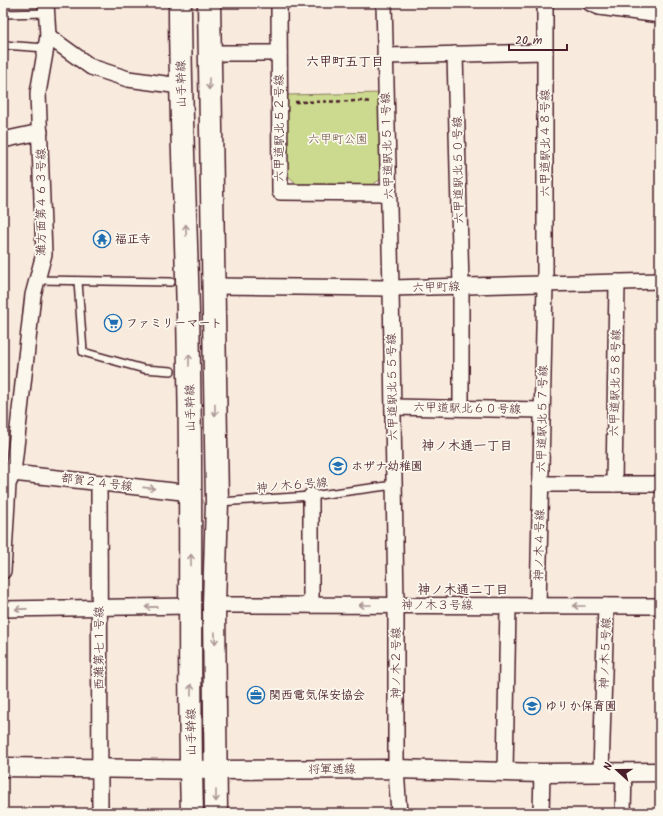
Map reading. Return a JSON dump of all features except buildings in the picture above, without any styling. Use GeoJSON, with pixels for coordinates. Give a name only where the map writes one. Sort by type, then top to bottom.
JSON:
{"type":"FeatureCollection","features":[{"type":"Feature","properties":{"kind":"main road","name":"山手幹線"},"geometry":{"type":"LineString","coordinates":[[180,3],[180,86],[188,284],[191,493],[190,606],[192,813]]}},
{"type":"Feature","properties":{"kind":"main road","name":"山手幹線"},"geometry":{"type":"LineString","coordinates":[[209,3],[212,286],[217,502],[214,605],[216,813]]}},
{"type":"Feature","properties":{"kind":"street","name":"六甲道駅北５２号線"},"geometry":{"type":"LineString","coordinates":[[279,3],[280,192],[388,193]]}},
{"type":"Feature","properties":{"kind":"street","name":"六甲道駅北５１号線"},"geometry":{"type":"LineString","coordinates":[[384,3],[391,288]]}},
{"type":"Feature","properties":{"kind":"street","name":"六甲道駅北４８号線"},"geometry":{"type":"LineString","coordinates":[[545,3],[545,283]]}},
{"type":"Feature","properties":{"kind":"street"},"geometry":{"type":"LineString","coordinates":[[598,5],[660,15]]}},
{"type":"Feature","properties":{"kind":"street","name":"灘方面第４６３号線"},"geometry":{"type":"LineString","coordinates":[[3,571],[8,472],[33,295],[44,254],[38,93],[47,42],[47,8]]}},
{"type":"Feature","properties":{"kind":"street"},"geometry":{"type":"LineString","coordinates":[[47,42],[91,67],[128,79],[180,86]]}},
{"type":"Feature","properties":{"kind":"street"},"geometry":{"type":"LineString","coordinates":[[385,56],[545,52]]}},
{"type":"Feature","properties":{"kind":"street"},"geometry":{"type":"LineString","coordinates":[[209,53],[279,53]]}},
{"type":"Feature","properties":{"kind":"street","name":"六甲道駅北５０号線"},"geometry":{"type":"LineString","coordinates":[[455,54],[461,286],[461,408]]}},
{"type":"Feature","properties":{"kind":"street"},"geometry":{"type":"LineString","coordinates":[[3,140],[40,132]]}},
{"type":"Feature","properties":{"kind":"street","name":"六甲町線"},"geometry":{"type":"LineString","coordinates":[[212,286],[391,288],[660,281]]}},
{"type":"Feature","properties":{"kind":"street","name":"六甲道駅北５８号線"},"geometry":{"type":"LineString","coordinates":[[614,484],[617,282]]}},
{"type":"Feature","properties":{"kind":"street","name":"六甲道駅北５７号線"},"geometry":{"type":"LineString","coordinates":[[545,283],[540,484],[660,484]]}},
{"type":"Feature","properties":{"kind":"street","name":"六甲道駅北５５号線"},"geometry":{"type":"LineString","coordinates":[[391,288],[394,485]]}},
{"type":"Feature","properties":{"kind":"street","name":"六甲道駅北６０号線"},"geometry":{"type":"LineString","coordinates":[[393,407],[542,410]]}},
{"type":"Feature","properties":{"kind":"street","name":"都賀２４号線"},"geometry":{"type":"LineString","coordinates":[[8,472],[191,493]]}},
{"type":"Feature","properties":{"kind":"street","name":"西灘第七１号線"},"geometry":{"type":"LineString","coordinates":[[99,483],[100,813]]}},
{"type":"Feature","properties":{"kind":"street","name":"神ノ木４号線"},"geometry":{"type":"LineString","coordinates":[[538,606],[540,484]]}},
{"type":"Feature","properties":{"kind":"street","name":"神ノ木２号線"},"geometry":{"type":"LineString","coordinates":[[394,485],[396,769],[399,813]]}},
{"type":"Feature","properties":{"kind":"street"},"geometry":{"type":"LineString","coordinates":[[310,605],[311,496]]}},
{"type":"Feature","properties":{"kind":"street","name":"神ノ木３号線"},"geometry":{"type":"LineString","coordinates":[[214,605],[660,606]]}},
{"type":"Feature","properties":{"kind":"street"},"geometry":{"type":"LineString","coordinates":[[3,609],[190,606]]}},
{"type":"Feature","properties":{"kind":"street"},"geometry":{"type":"LineString","coordinates":[[505,772],[508,606]]}},
{"type":"Feature","properties":{"kind":"street","name":"神ノ木５号線"},"geometry":{"type":"LineString","coordinates":[[601,772],[606,606]]}},
{"type":"Feature","properties":{"kind":"street","name":"将軍通線"},"geometry":{"type":"LineString","coordinates":[[3,767],[216,770],[396,769],[542,773],[660,772]]}},
{"type":"Feature","properties":{"kind":"street"},"geometry":{"type":"LineString","coordinates":[[623,813],[624,772]]}},
{"type":"Feature","properties":{"kind":"street"},"geometry":{"type":"LineString","coordinates":[[541,813],[542,773]]}},
{"type":"Feature","properties":{"kind":"lane"},"geometry":{"type":"LineString","coordinates":[[3,14],[47,8]]}},
{"type":"Feature","properties":{"kind":"lane"},"geometry":{"type":"LineString","coordinates":[[3,45],[47,42]]}},
{"type":"Feature","properties":{"kind":"lane"},"geometry":{"type":"LineString","coordinates":[[36,280],[171,282]]}},
{"type":"Feature","properties":{"kind":"lane"},"geometry":{"type":"LineString","coordinates":[[78,281],[83,352],[144,369],[172,371]]}},
{"type":"Feature","properties":{"kind":"lane","name":"神ノ木６号線"},"geometry":{"type":"LineString","coordinates":[[217,502],[311,496],[394,485]]}},
{"type":"Feature","properties":{"kind":"path"},"geometry":{"type":"LineString","coordinates":[[279,102],[363,101],[386,106]]}},
{"type":"Feature","properties":{"kind":"green space","name":"六甲町公園"},"geometry":{"type":"Polygon","coordinates":[[[382,93],[384,177],[372,185],[297,184],[287,175],[287,95],[382,93]]]}},
{"type":"Feature","properties":{"kind":"place","name":"福正寺"},"geometry":{"type":"Point","coordinates":[102,239]}},
{"type":"Feature","properties":{"kind":"place","name":"ファミリーマート"},"geometry":{"type":"Point","coordinates":[113,323]}},
{"type":"Feature","properties":{"kind":"place","name":"ホザナ幼稚園"},"geometry":{"type":"Point","coordinates":[338,466]}},
{"type":"Feature","properties":{"kind":"place","name":"関西電気保安協会"},"geometry":{"type":"Point","coordinates":[256,695]}},
{"type":"Feature","properties":{"kind":"place","name":"ゆりか保育園"},"geometry":{"type":"Point","coordinates":[532,706]}},
{"type":"Feature","properties":{"kind":"district","name":"六甲町五丁目"},"geometry":{"type":"Point","coordinates":[345,61]}},
{"type":"Feature","properties":{"kind":"district","name":"神ノ木通一丁目"},"geometry":{"type":"Point","coordinates":[467,445]}},
{"type":"Feature","properties":{"kind":"district","name":"神ノ木通二丁目"},"geometry":{"type":"Point","coordinates":[463,589]}}]}
